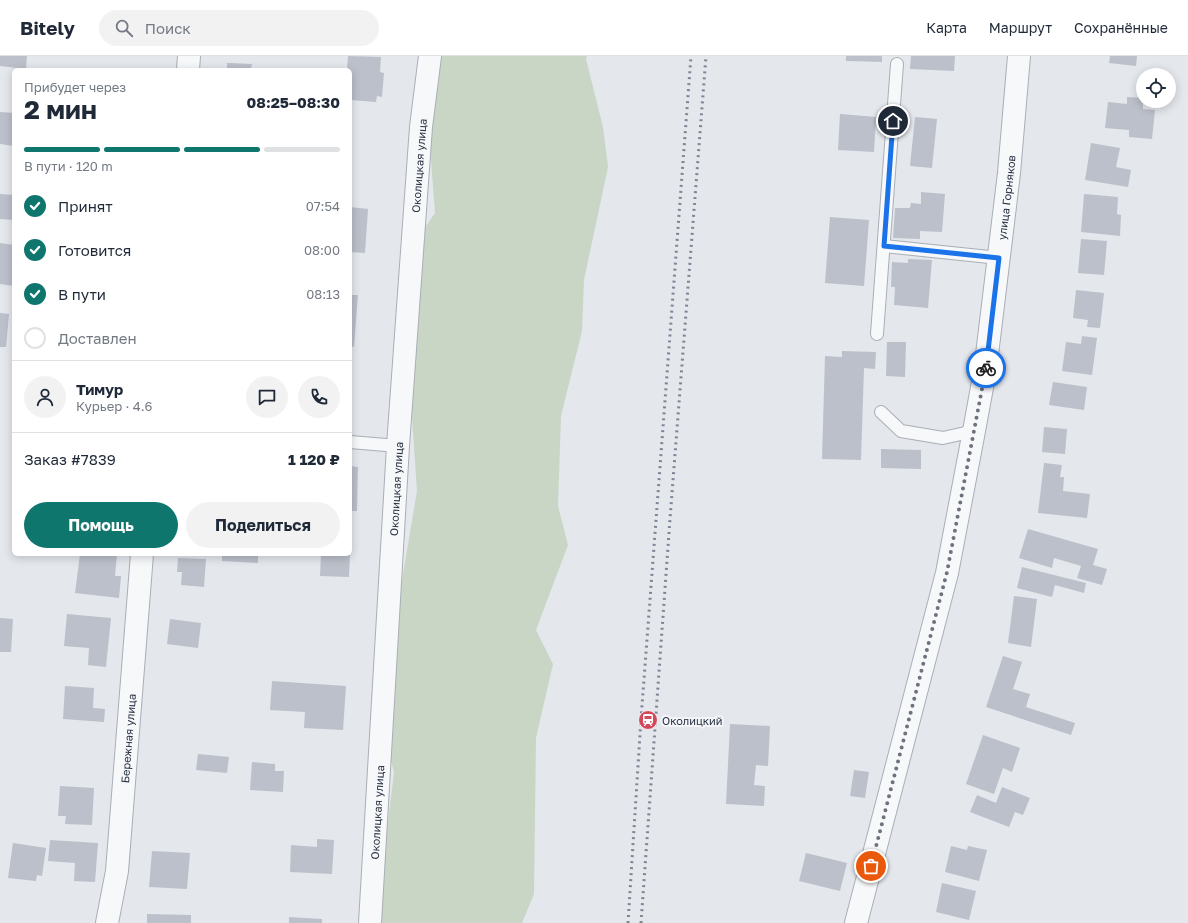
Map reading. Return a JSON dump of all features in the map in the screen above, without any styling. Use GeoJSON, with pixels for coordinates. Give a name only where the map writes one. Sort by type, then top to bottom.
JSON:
{"type":"FeatureCollection","features":[{"type":"Feature","properties":{"kind":"street"},"geometry":{"type":"LineString","coordinates":[[188,68],[189,56]]}},
{"type":"Feature","properties":{"kind":"street","name":"Околицкая улица"},"geometry":{"type":"LineString","coordinates":[[370,923],[398,446],[421,127],[430,56]]}},
{"type":"Feature","properties":{"kind":"street","name":"улица Горняков"},"geometry":{"type":"LineString","coordinates":[[856,923],[947,572],[974,431],[985,371],[999,258],[1009,173],[1019,56]]}},
{"type":"Feature","properties":{"kind":"street","name":"Бережная улица"},"geometry":{"type":"LineString","coordinates":[[103,923],[117,871],[142,556]]}},
{"type":"Feature","properties":{"kind":"lane"},"geometry":{"type":"LineString","coordinates":[[877,334],[897,64]]}},
{"type":"Feature","properties":{"kind":"lane"},"geometry":{"type":"LineString","coordinates":[[884,246],[999,258]]}},
{"type":"Feature","properties":{"kind":"lane"},"geometry":{"type":"LineString","coordinates":[[881,412],[901,431],[943,438],[974,431]]}},
{"type":"Feature","properties":{"kind":"lane"},"geometry":{"type":"LineString","coordinates":[[352,442],[398,446]]}},
{"type":"Feature","properties":{"kind":"green space"},"geometry":{"type":"Polygon","coordinates":[[[434,56],[587,56],[586,59],[603,127],[608,167],[584,280],[582,331],[561,416],[558,506],[568,545],[536,630],[553,664],[536,738],[534,894],[522,923],[376,923],[394,772],[379,716],[417,491],[410,388],[411,247],[435,213],[428,120],[434,56]]]}},
{"type":"Feature","properties":{"kind":"building"},"geometry":{"type":"Polygon","coordinates":[[[0,56],[27,56],[26,68],[0,66],[0,56]]]}},
{"type":"Feature","properties":{"kind":"building"},"geometry":{"type":"Polygon","coordinates":[[[348,56],[381,57],[380,72],[384,73],[382,97],[377,96],[376,102],[352,100],[352,68],[347,68],[348,56]]]}},
{"type":"Feature","properties":{"kind":"building"},"geometry":{"type":"Polygon","coordinates":[[[846,56],[882,56],[882,62],[846,61],[846,56]]]}},
{"type":"Feature","properties":{"kind":"building"},"geometry":{"type":"Polygon","coordinates":[[[911,56],[955,56],[954,71],[910,69],[911,56]]]}},
{"type":"Feature","properties":{"kind":"building"},"geometry":{"type":"Polygon","coordinates":[[[1110,56],[1137,56],[1136,66],[1109,63],[1110,56]]]}},
{"type":"Feature","properties":{"kind":"building"},"geometry":{"type":"Polygon","coordinates":[[[227,63],[252,64],[251,68],[227,68],[227,63]]]}},
{"type":"Feature","properties":{"kind":"building"},"geometry":{"type":"Polygon","coordinates":[[[1127,97],[1136,98],[1136,108],[1155,110],[1152,139],[1129,137],[1129,130],[1105,128],[1108,102],[1127,104],[1127,97]]]}},
{"type":"Feature","properties":{"kind":"building"},"geometry":{"type":"Polygon","coordinates":[[[0,112],[12,113],[12,146],[0,144],[0,112]]]}},
{"type":"Feature","properties":{"kind":"building"},"geometry":{"type":"Polygon","coordinates":[[[840,114],[876,117],[874,152],[838,150],[840,114]]]}},
{"type":"Feature","properties":{"kind":"building"},"geometry":{"type":"Polygon","coordinates":[[[915,117],[937,119],[932,168],[910,166],[915,117]]]}},
{"type":"Feature","properties":{"kind":"building"},"geometry":{"type":"Polygon","coordinates":[[[1091,143],[1120,148],[1116,167],[1131,170],[1128,187],[1085,180],[1091,143]]]}},
{"type":"Feature","properties":{"kind":"building"},"geometry":{"type":"Polygon","coordinates":[[[921,192],[945,194],[942,232],[920,231],[920,239],[893,238],[895,208],[910,208],[911,203],[921,204],[921,192]]]}},
{"type":"Feature","properties":{"kind":"building"},"geometry":{"type":"Polygon","coordinates":[[[0,194],[12,195],[12,220],[0,219],[0,194]]]}},
{"type":"Feature","properties":{"kind":"building"},"geometry":{"type":"Polygon","coordinates":[[[1084,194],[1118,197],[1117,214],[1121,215],[1120,236],[1081,232],[1084,194]]]}},
{"type":"Feature","properties":{"kind":"building"},"geometry":{"type":"Polygon","coordinates":[[[352,207],[368,209],[365,253],[352,252],[352,207]]]}},
{"type":"Feature","properties":{"kind":"building"},"geometry":{"type":"Polygon","coordinates":[[[830,217],[869,220],[864,286],[825,283],[830,217]]]}},
{"type":"Feature","properties":{"kind":"building"},"geometry":{"type":"Polygon","coordinates":[[[1081,239],[1107,241],[1104,275],[1078,273],[1081,239]]]}},
{"type":"Feature","properties":{"kind":"building"},"geometry":{"type":"Polygon","coordinates":[[[0,243],[12,245],[12,286],[0,284],[0,243]]]}},
{"type":"Feature","properties":{"kind":"building"},"geometry":{"type":"Polygon","coordinates":[[[908,259],[932,260],[928,308],[894,305],[895,287],[891,287],[892,262],[908,263],[908,259]]]}},
{"type":"Feature","properties":{"kind":"building"},"geometry":{"type":"Polygon","coordinates":[[[1076,290],[1104,293],[1100,328],[1087,327],[1088,320],[1073,318],[1076,290]]]}},
{"type":"Feature","properties":{"kind":"building"},"geometry":{"type":"Polygon","coordinates":[[[352,295],[358,295],[354,347],[352,346],[352,295]]]}},
{"type":"Feature","properties":{"kind":"building"},"geometry":{"type":"Polygon","coordinates":[[[0,313],[9,314],[6,347],[0,347],[0,313]]]}},
{"type":"Feature","properties":{"kind":"building"},"geometry":{"type":"Polygon","coordinates":[[[1082,336],[1097,338],[1092,375],[1062,371],[1066,342],[1081,344],[1082,336]]]}},
{"type":"Feature","properties":{"kind":"building"},"geometry":{"type":"Polygon","coordinates":[[[887,342],[906,342],[905,377],[886,376],[887,342]]]}},
{"type":"Feature","properties":{"kind":"building"},"geometry":{"type":"Polygon","coordinates":[[[842,351],[876,352],[875,369],[864,368],[861,460],[822,459],[825,356],[842,357],[842,351]]]}},
{"type":"Feature","properties":{"kind":"building"},"geometry":{"type":"Polygon","coordinates":[[[1053,382],[1087,387],[1084,410],[1049,405],[1053,382]]]}},
{"type":"Feature","properties":{"kind":"building"},"geometry":{"type":"Polygon","coordinates":[[[1044,427],[1067,429],[1065,454],[1042,452],[1044,427]]]}},
{"type":"Feature","properties":{"kind":"building"},"geometry":{"type":"Polygon","coordinates":[[[881,449],[921,450],[921,469],[881,468],[881,449]]]}},
{"type":"Feature","properties":{"kind":"building"},"geometry":{"type":"Polygon","coordinates":[[[1044,463],[1062,465],[1060,477],[1064,477],[1063,491],[1090,494],[1087,518],[1038,513],[1044,463]]]}},
{"type":"Feature","properties":{"kind":"building"},"geometry":{"type":"Polygon","coordinates":[[[352,466],[358,467],[357,511],[352,511],[352,466]]]}},
{"type":"Feature","properties":{"kind":"building"},"geometry":{"type":"Polygon","coordinates":[[[1028,529],[1098,549],[1093,565],[1107,569],[1102,585],[1077,578],[1081,566],[1054,558],[1052,568],[1019,558],[1028,529]]]}},
{"type":"Feature","properties":{"kind":"building"},"geometry":{"type":"Polygon","coordinates":[[[80,556],[117,556],[115,576],[121,576],[119,598],[75,593],[80,556]]]}},
{"type":"Feature","properties":{"kind":"building"},"geometry":{"type":"Polygon","coordinates":[[[222,556],[258,556],[258,563],[222,561],[222,556]]]}},
{"type":"Feature","properties":{"kind":"building"},"geometry":{"type":"Polygon","coordinates":[[[321,556],[350,556],[349,577],[320,576],[321,556]]]}},
{"type":"Feature","properties":{"kind":"building"},"geometry":{"type":"Polygon","coordinates":[[[178,558],[206,559],[204,587],[181,585],[182,572],[177,572],[178,558]]]}},
{"type":"Feature","properties":{"kind":"building"},"geometry":{"type":"Polygon","coordinates":[[[1022,567],[1086,583],[1084,593],[1055,585],[1052,597],[1017,588],[1022,567]]]}},
{"type":"Feature","properties":{"kind":"building"},"geometry":{"type":"Polygon","coordinates":[[[1014,596],[1037,599],[1031,647],[1008,643],[1014,596]]]}},
{"type":"Feature","properties":{"kind":"building"},"geometry":{"type":"Polygon","coordinates":[[[67,614],[111,618],[106,667],[88,665],[89,648],[64,646],[67,614]]]}},
{"type":"Feature","properties":{"kind":"building"},"geometry":{"type":"Polygon","coordinates":[[[0,618],[13,619],[11,652],[0,652],[0,618]]]}},
{"type":"Feature","properties":{"kind":"building"},"geometry":{"type":"Polygon","coordinates":[[[170,619],[201,623],[198,648],[167,644],[170,619]]]}},
{"type":"Feature","properties":{"kind":"building"},"geometry":{"type":"Polygon","coordinates":[[[1003,656],[1022,662],[1013,689],[1030,694],[1026,707],[1075,723],[1071,735],[986,707],[1003,656]]]}},
{"type":"Feature","properties":{"kind":"building"},"geometry":{"type":"Polygon","coordinates":[[[272,681],[346,686],[343,730],[304,728],[305,712],[270,710],[272,681]]]}},
{"type":"Feature","properties":{"kind":"building"},"geometry":{"type":"Polygon","coordinates":[[[65,686],[94,688],[93,708],[105,709],[104,722],[63,719],[65,686]]]}},
{"type":"Feature","properties":{"kind":"building"},"geometry":{"type":"Polygon","coordinates":[[[730,724],[770,726],[768,766],[756,765],[754,785],[765,786],[764,806],[726,804],[730,724]]]}},
{"type":"Feature","properties":{"kind":"building"},"geometry":{"type":"Polygon","coordinates":[[[983,735],[1020,748],[1012,772],[1003,768],[994,794],[966,784],[983,735]]]}},
{"type":"Feature","properties":{"kind":"building"},"geometry":{"type":"Polygon","coordinates":[[[198,754],[229,757],[227,773],[196,770],[198,754]]]}},
{"type":"Feature","properties":{"kind":"building"},"geometry":{"type":"Polygon","coordinates":[[[252,762],[275,764],[275,771],[284,771],[283,792],[250,790],[252,762]]]}},
{"type":"Feature","properties":{"kind":"building"},"geometry":{"type":"Polygon","coordinates":[[[854,770],[869,772],[865,798],[850,796],[854,770]]]}},
{"type":"Feature","properties":{"kind":"building"},"geometry":{"type":"Polygon","coordinates":[[[60,786],[94,788],[92,825],[65,824],[66,816],[58,816],[60,786]]]}},
{"type":"Feature","properties":{"kind":"building"},"geometry":{"type":"Polygon","coordinates":[[[1002,787],[1030,798],[1023,815],[1015,812],[1009,827],[970,812],[977,795],[996,803],[1002,787]]]}},
{"type":"Feature","properties":{"kind":"building"},"geometry":{"type":"Polygon","coordinates":[[[317,839],[334,840],[332,874],[290,872],[291,845],[317,847],[317,839]]]}},
{"type":"Feature","properties":{"kind":"building"},"geometry":{"type":"Polygon","coordinates":[[[50,840],[98,843],[95,882],[74,881],[75,863],[48,861],[50,840]]]}},
{"type":"Feature","properties":{"kind":"building"},"geometry":{"type":"Polygon","coordinates":[[[13,843],[46,848],[42,876],[37,875],[36,881],[8,878],[13,843]]]}},
{"type":"Feature","properties":{"kind":"building"},"geometry":{"type":"Polygon","coordinates":[[[951,846],[967,850],[968,846],[987,850],[979,881],[945,872],[951,846]]]}},
{"type":"Feature","properties":{"kind":"building"},"geometry":{"type":"Polygon","coordinates":[[[152,851],[190,853],[187,889],[149,887],[152,851]]]}},
{"type":"Feature","properties":{"kind":"building"},"geometry":{"type":"Polygon","coordinates":[[[806,853],[847,863],[840,891],[799,881],[806,853]]]}},
{"type":"Feature","properties":{"kind":"building"},"geometry":{"type":"Polygon","coordinates":[[[942,883],[976,891],[969,920],[936,912],[942,883]]]}},
{"type":"Feature","properties":{"kind":"building"},"geometry":{"type":"Polygon","coordinates":[[[147,914],[191,915],[191,923],[147,923],[147,914]]]}},
{"type":"Feature","properties":{"kind":"building"},"geometry":{"type":"Polygon","coordinates":[[[289,917],[322,919],[322,923],[289,923],[289,917]]]}},
{"type":"Feature","properties":{"kind":"railway"},"geometry":{"type":"LineString","coordinates":[[628,923],[641,719],[691,56]]}},
{"type":"Feature","properties":{"kind":"railway"},"geometry":{"type":"LineString","coordinates":[[641,923],[670,519],[706,56]]}},
{"type":"Feature","properties":{"kind":"way so far"},"geometry":{"type":"LineString","coordinates":[[871,866],[947,572],[986,368]]}},
{"type":"Feature","properties":{"kind":"place","name":"Околицкий"},"geometry":{"type":"Point","coordinates":[648,720]}},
{"type":"Feature","properties":{"kind":"route"},"geometry":{"type":"LineString","coordinates":[[893,121],[884,246],[999,258],[986,368]]}}]}
